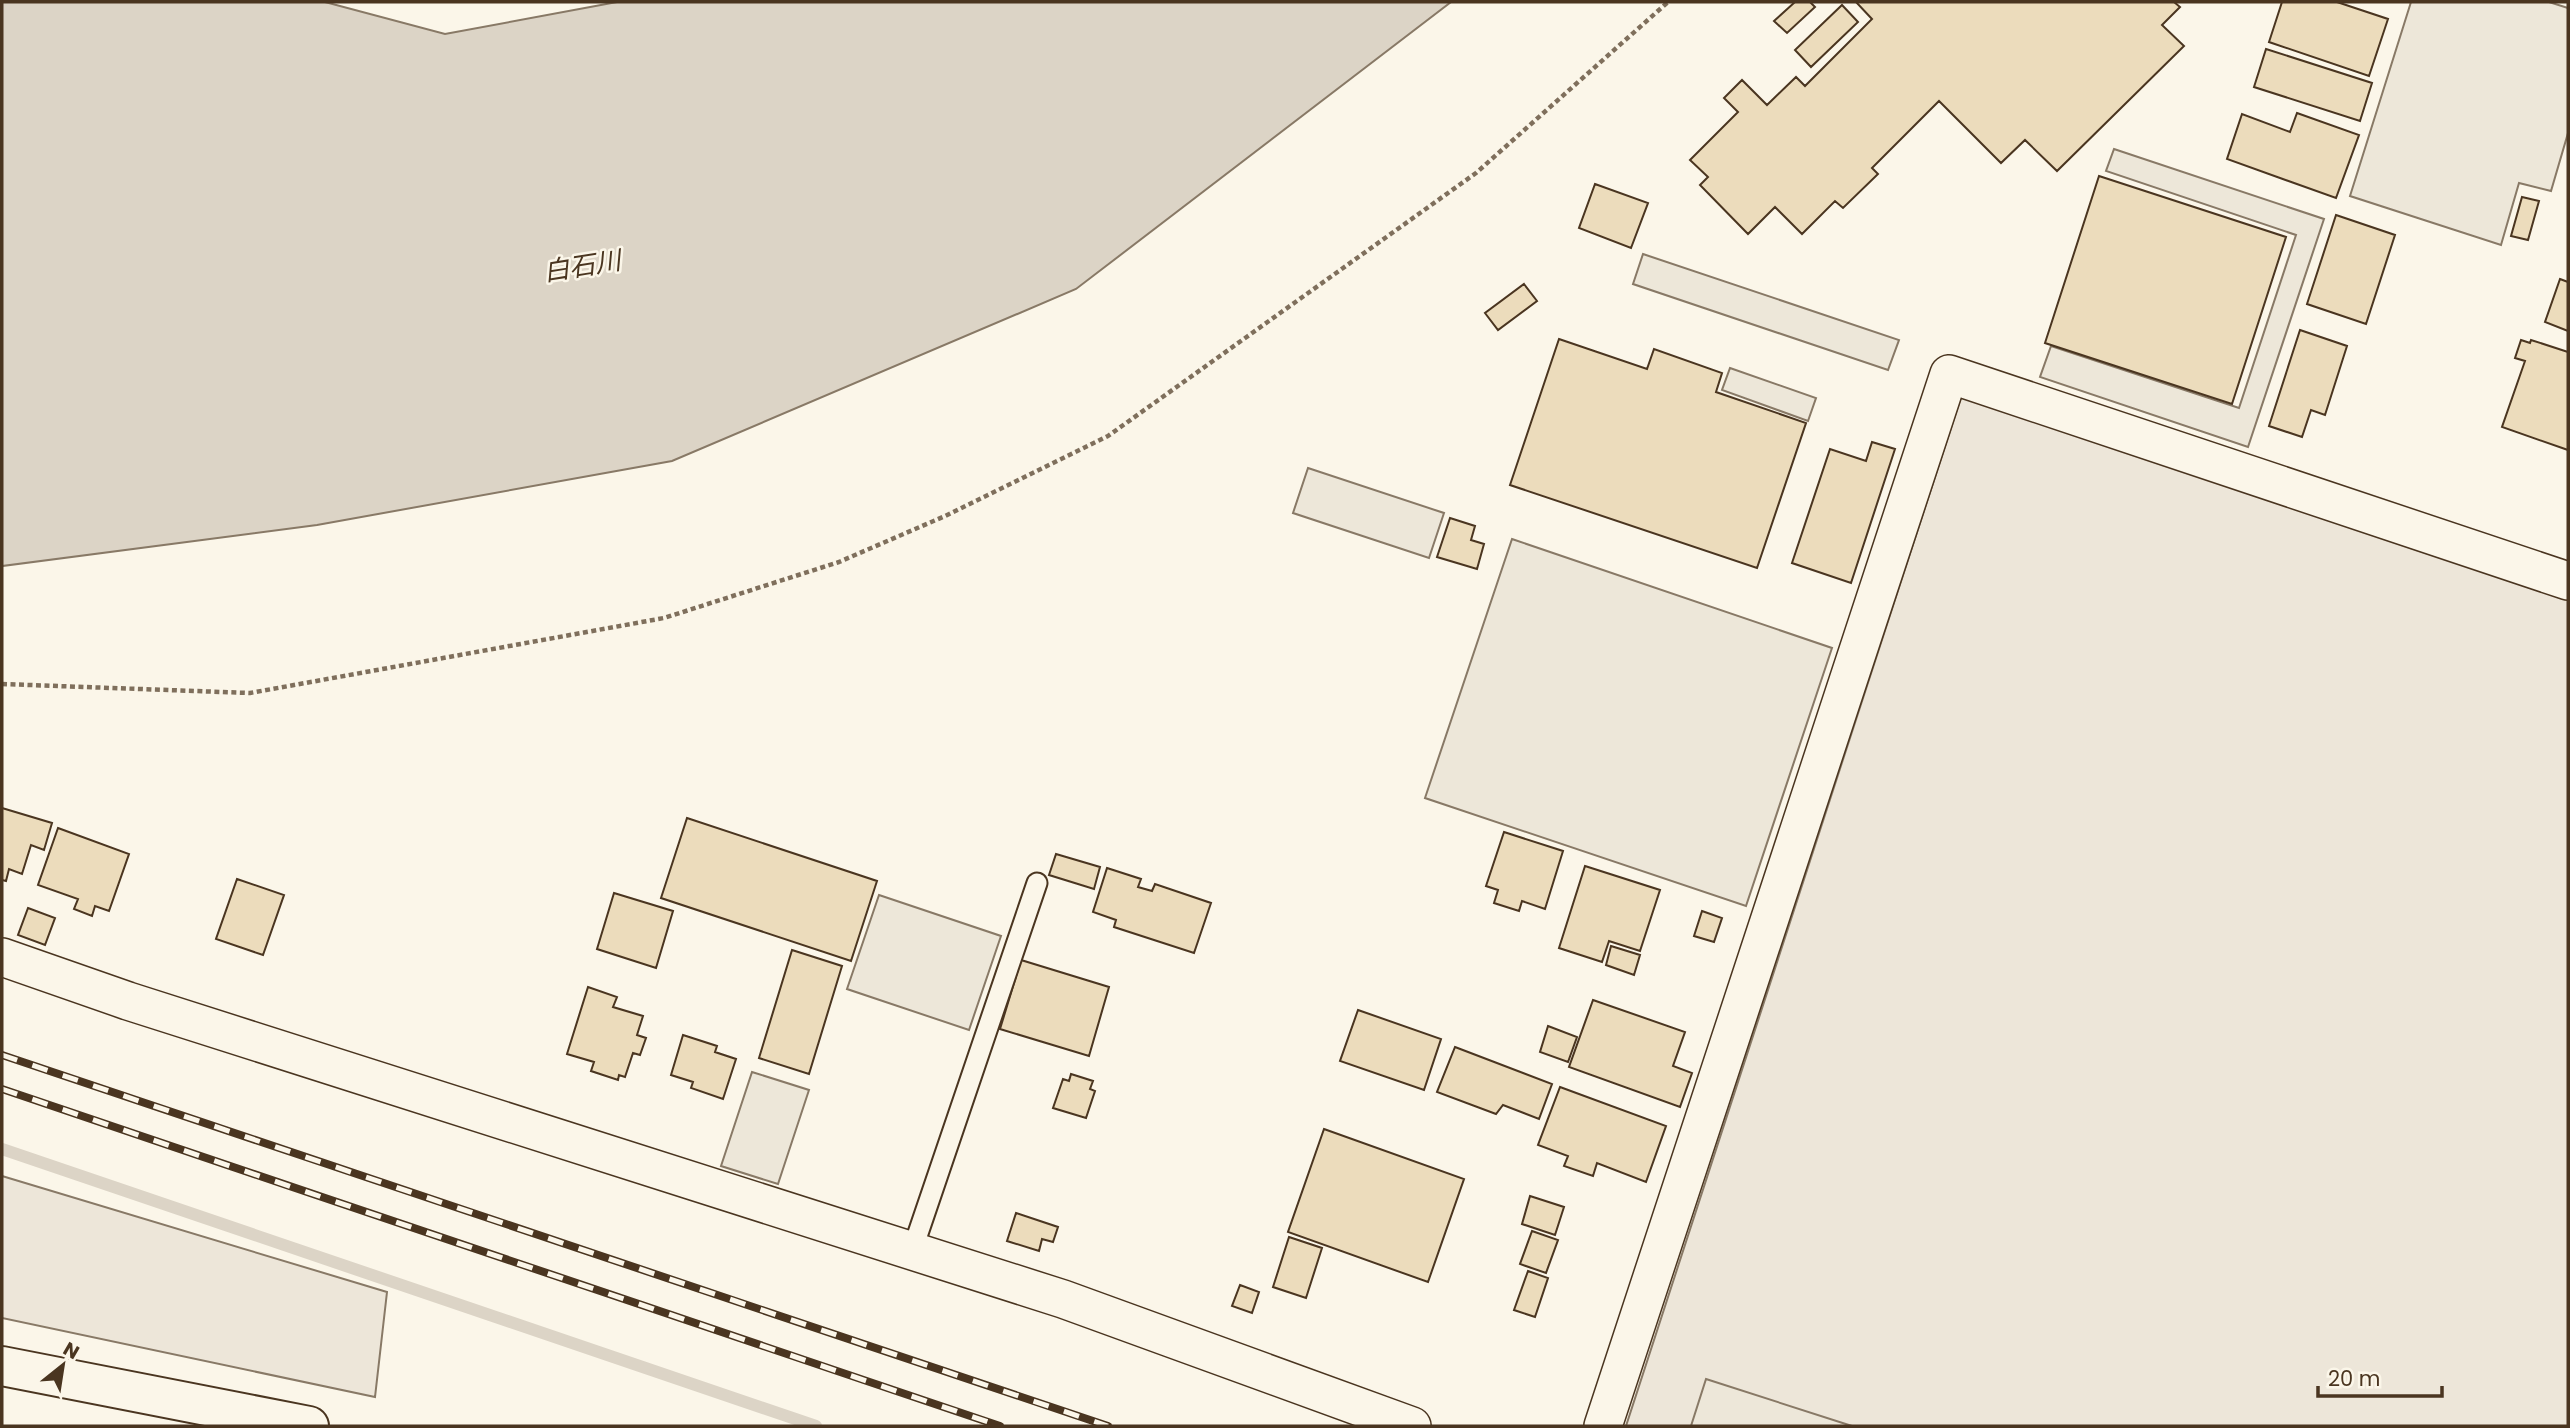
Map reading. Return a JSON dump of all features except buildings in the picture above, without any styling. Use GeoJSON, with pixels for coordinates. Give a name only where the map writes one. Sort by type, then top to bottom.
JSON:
{"type":"FeatureCollection","features":[{"type":"Feature","properties":{"kind":"main road"},"geometry":{"type":"LineString","coordinates":[[2,1366],[309,1426]]}},
{"type":"Feature","properties":{"kind":"street"},"geometry":{"type":"LineString","coordinates":[[1603,1426],[1949,374],[2568,581]]}},
{"type":"Feature","properties":{"kind":"street"},"geometry":{"type":"LineString","coordinates":[[2,957],[142,1005],[1063,1299],[1412,1426]]}},
{"type":"Feature","properties":{"kind":"lane"},"geometry":{"type":"LineString","coordinates":[[912,1251],[1037,883]]}},
{"type":"Feature","properties":{"kind":"path"},"geometry":{"type":"LineString","coordinates":[[2,684],[250,693],[664,618],[839,562],[945,516],[1108,436],[1476,173],[1668,2]]}},
{"type":"Feature","properties":{"kind":"shaded area"},"geometry":{"type":"Polygon","coordinates":[[[2411,2],[2549,2],[2568,8],[2568,133],[2551,191],[2519,183],[2501,245],[2350,196],[2411,2]]]}},
{"type":"Feature","properties":{"kind":"shaded area"},"geometry":{"type":"Polygon","coordinates":[[[2114,149],[2324,219],[2248,447],[2040,377],[2051,346],[2239,408],[2296,235],[2106,171],[2114,149]]]}},
{"type":"Feature","properties":{"kind":"shaded area"},"geometry":{"type":"Polygon","coordinates":[[[1643,254],[1899,340],[1888,370],[1633,284],[1643,254]]]}},
{"type":"Feature","properties":{"kind":"shaded area"},"geometry":{"type":"Polygon","coordinates":[[[1730,368],[1816,398],[1808,421],[1722,390],[1730,368]]]}},
{"type":"Feature","properties":{"kind":"shaded area"},"geometry":{"type":"Polygon","coordinates":[[[1962,394],[2568,599],[2568,1426],[1626,1426],[1962,394]]]}},
{"type":"Feature","properties":{"kind":"shaded area"},"geometry":{"type":"Polygon","coordinates":[[[1308,468],[1444,513],[1429,558],[1293,513],[1308,468]]]}},
{"type":"Feature","properties":{"kind":"shaded area"},"geometry":{"type":"Polygon","coordinates":[[[1512,539],[1832,648],[1746,906],[1425,798],[1512,539]]]}},
{"type":"Feature","properties":{"kind":"shaded area"},"geometry":{"type":"Polygon","coordinates":[[[879,895],[1001,936],[969,1030],[847,989],[879,895]]]}},
{"type":"Feature","properties":{"kind":"shaded area"},"geometry":{"type":"Polygon","coordinates":[[[752,1072],[809,1090],[778,1184],[721,1166],[752,1072]]]}},
{"type":"Feature","properties":{"kind":"shaded area"},"geometry":{"type":"Polygon","coordinates":[[[2,1176],[387,1292],[375,1397],[2,1318],[2,1176]]]}},
{"type":"Feature","properties":{"kind":"shaded area"},"geometry":{"type":"Polygon","coordinates":[[[1706,1379],[1852,1426],[1691,1426],[1706,1379]]]}},
{"type":"Feature","properties":{"kind":"water","name":"白石川"},"geometry":{"type":"Polygon","coordinates":[[[2,2],[325,2],[445,34],[617,2],[1451,2],[1076,289],[672,461],[317,525],[2,566],[2,2]]]}},
{"type":"Feature","properties":{"kind":"waterway"},"geometry":{"type":"LineString","coordinates":[[2,1149],[816,1426]]}},
{"type":"Feature","properties":{"kind":"railway"},"geometry":{"type":"LineString","coordinates":[[2,1055],[1108,1426]]}},
{"type":"Feature","properties":{"kind":"railway"},"geometry":{"type":"LineString","coordinates":[[2,1089],[1000,1426]]}}]}
